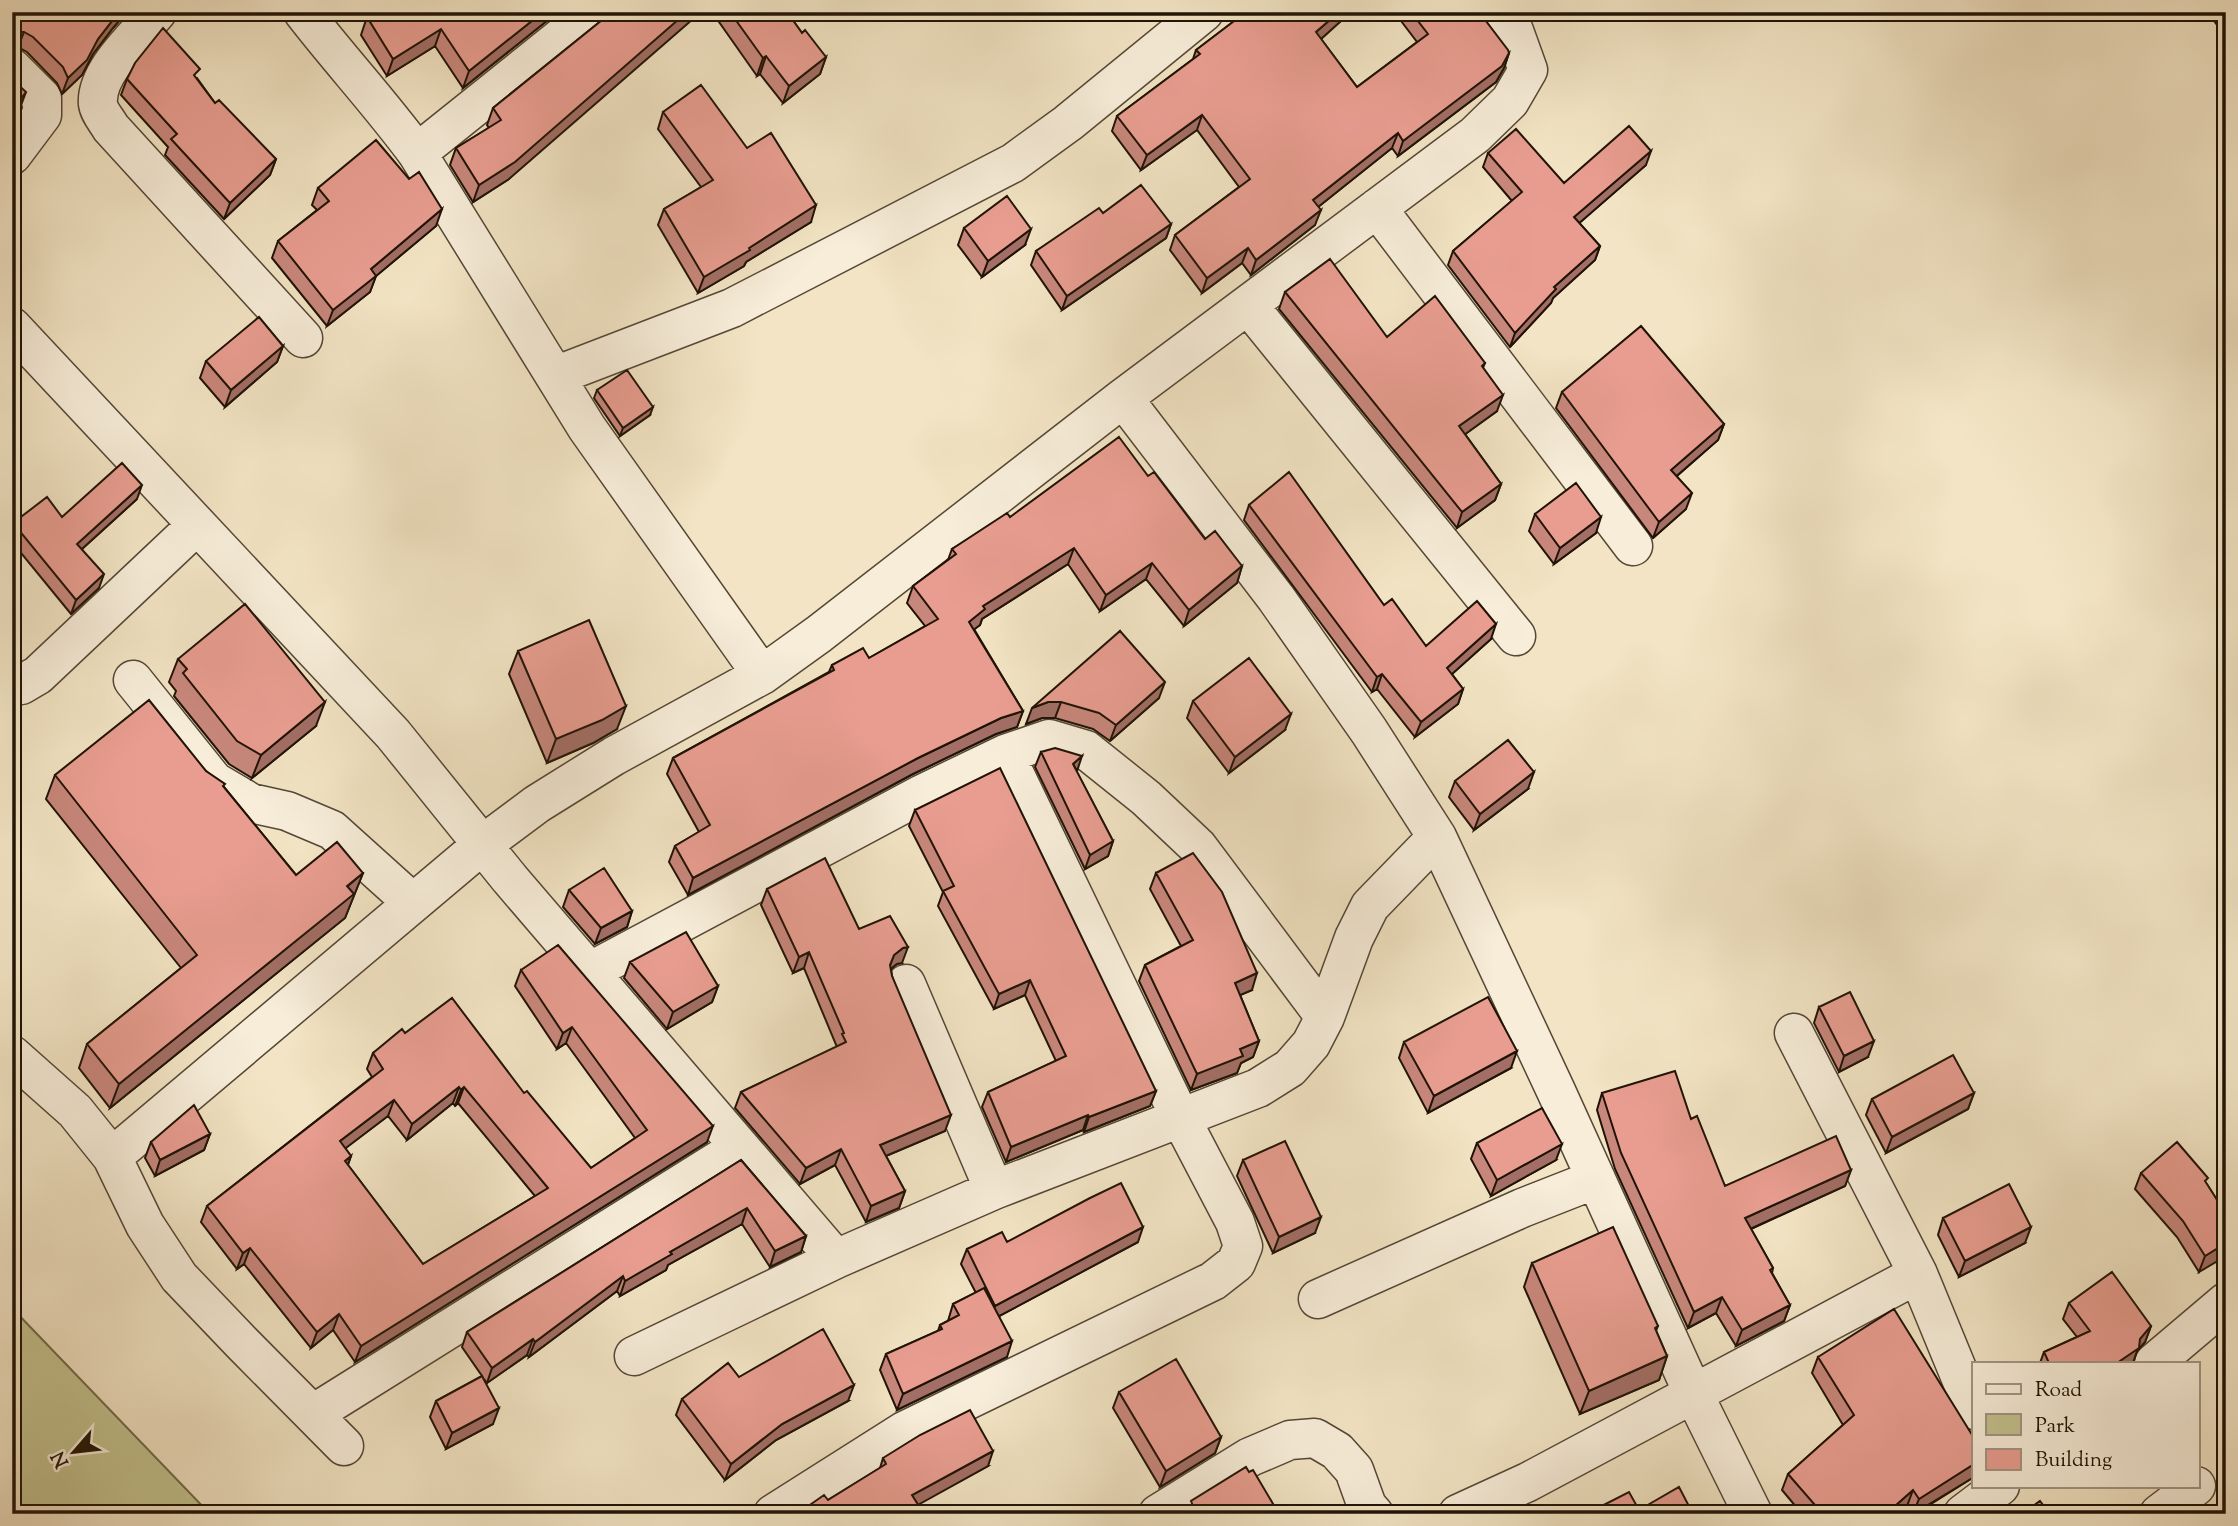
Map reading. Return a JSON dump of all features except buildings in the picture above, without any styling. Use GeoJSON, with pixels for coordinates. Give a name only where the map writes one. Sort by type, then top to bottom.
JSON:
{"type":"FeatureCollection","features":[{"type":"Feature","properties":{"kind":"street"},"geometry":{"type":"LineString","coordinates":[[157,12],[109,68],[99,87],[98,106],[111,128],[303,338]]}},
{"type":"Feature","properties":{"kind":"street"},"geometry":{"type":"LineString","coordinates":[[303,12],[417,153],[587,428],[762,675]]}},
{"type":"Feature","properties":{"kind":"street"},"geometry":{"type":"LineString","coordinates":[[417,153],[593,12]]}},
{"type":"Feature","properties":{"kind":"street"},"geometry":{"type":"LineString","coordinates":[[555,376],[732,308],[1013,163],[1068,123],[1204,12]]}},
{"type":"Feature","properties":{"kind":"street"},"geometry":{"type":"LineString","coordinates":[[113,1157],[482,845],[537,804],[614,756],[762,675],[819,634],[1123,398],[1475,135],[1510,101],[1528,70],[1514,31],[1498,12]]}},
{"type":"Feature","properties":{"kind":"street"},"geometry":{"type":"LineString","coordinates":[[12,68],[42,98],[42,115],[12,155]]}},
{"type":"Feature","properties":{"kind":"street"},"geometry":{"type":"LineString","coordinates":[[1377,208],[1633,546]]}},
{"type":"Feature","properties":{"kind":"street"},"geometry":{"type":"LineString","coordinates":[[1248,305],[1516,636]]}},
{"type":"Feature","properties":{"kind":"street"},"geometry":{"type":"LineString","coordinates":[[12,327],[393,734],[589,972],[836,1259]]}},
{"type":"Feature","properties":{"kind":"street"},"geometry":{"type":"LineString","coordinates":[[1123,398],[1276,598],[1376,741],[1437,837],[1693,1393],[1753,1514]]}},
{"type":"Feature","properties":{"kind":"street"},"geometry":{"type":"LineString","coordinates":[[12,686],[21,685],[38,675],[197,524]]}},
{"type":"Feature","properties":{"kind":"street"},"geometry":{"type":"LineString","coordinates":[[133,680],[214,781],[251,803],[287,811],[332,830],[413,904]]}},
{"type":"Feature","properties":{"kind":"street"},"geometry":{"type":"LineString","coordinates":[[589,972],[922,794],[1005,754],[1049,739],[1086,750],[1146,799],[1198,847],[1325,1017]]}},
{"type":"Feature","properties":{"kind":"street"},"geometry":{"type":"LineString","coordinates":[[773,1514],[904,1431],[1213,1280],[1236,1263],[1242,1246],[1235,1222],[1180,1118],[1005,754]]}},
{"type":"Feature","properties":{"kind":"street"},"geometry":{"type":"LineString","coordinates":[[634,1356],[836,1259],[994,1190],[1258,1088],[1290,1068],[1311,1044],[1325,1017],[1349,950],[1370,906],[1437,837]]}},
{"type":"Feature","properties":{"kind":"street"},"geometry":{"type":"LineString","coordinates":[[906,984],[994,1190]]}},
{"type":"Feature","properties":{"kind":"street"},"geometry":{"type":"LineString","coordinates":[[1794,1033],[1918,1275],[1972,1405]]}},
{"type":"Feature","properties":{"kind":"street"},"geometry":{"type":"LineString","coordinates":[[12,1055],[75,1111],[113,1157],[145,1225],[179,1277],[344,1446]]}},
{"type":"Feature","properties":{"kind":"street"},"geometry":{"type":"LineString","coordinates":[[313,1414],[740,1147]]}},
{"type":"Feature","properties":{"kind":"street"},"geometry":{"type":"LineString","coordinates":[[1318,1299],[1522,1208],[1596,1179]]}},
{"type":"Feature","properties":{"kind":"street"},"geometry":{"type":"LineString","coordinates":[[1458,1514],[1528,1482],[1918,1275]]}},
{"type":"Feature","properties":{"kind":"street"},"geometry":{"type":"LineString","coordinates":[[2155,1362],[2226,1302]]}},
{"type":"Feature","properties":{"kind":"street"},"geometry":{"type":"LineString","coordinates":[[1158,1514],[1250,1457],[1290,1440],[1315,1438],[1337,1451],[1354,1470],[1369,1511]]}},
{"type":"Feature","properties":{"kind":"street"},"geometry":{"type":"LineString","coordinates":[[1963,1514],[1997,1488]]}},
{"type":"Feature","properties":{"kind":"street"},"geometry":{"type":"LineString","coordinates":[[2159,1514],[2193,1488]]}},
{"type":"Feature","properties":{"kind":"green space"},"geometry":{"type":"Polygon","coordinates":[[[12,1308],[210,1514],[12,1514],[12,1308]]]}}]}
